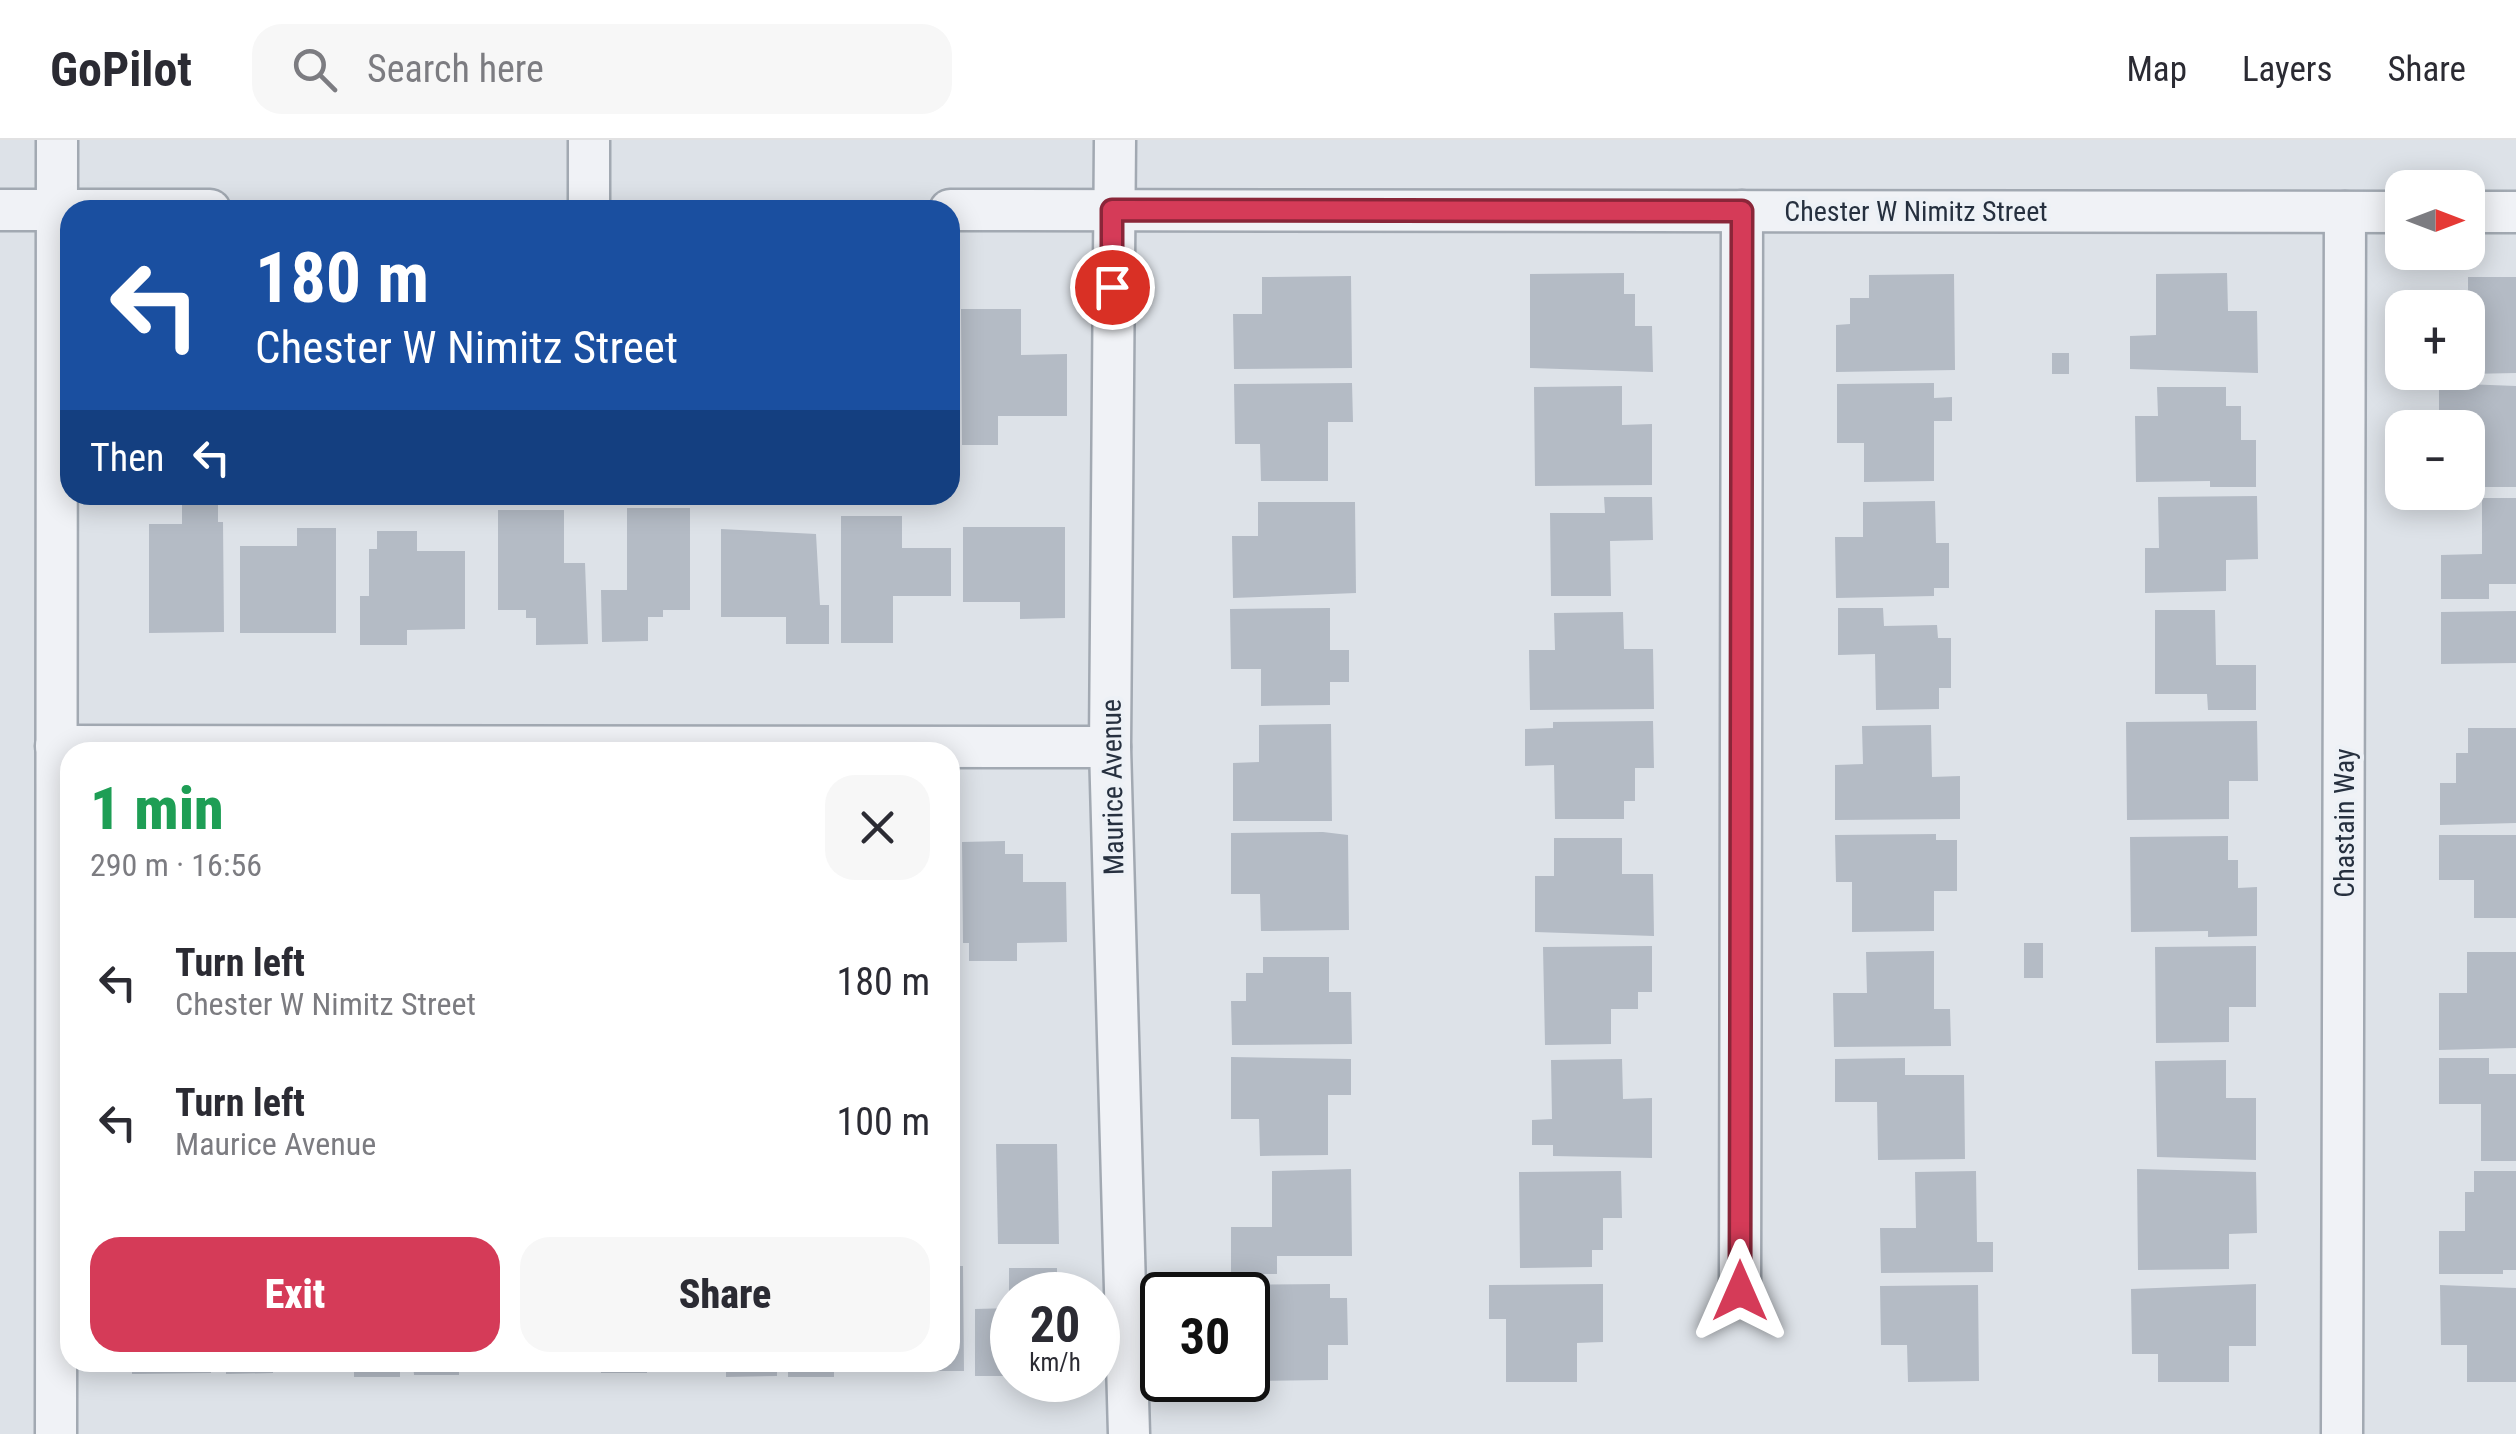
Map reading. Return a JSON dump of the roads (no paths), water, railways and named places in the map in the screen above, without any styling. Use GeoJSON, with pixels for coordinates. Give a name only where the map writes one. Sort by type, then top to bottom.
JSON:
{"type":"FeatureCollection","features":[{"type":"Feature","properties":{"kind":"street"},"geometry":{"type":"LineString","coordinates":[[56,1434],[57,140]]}},
{"type":"Feature","properties":{"kind":"street"},"geometry":{"type":"LineString","coordinates":[[589,140],[589,200]]}},
{"type":"Feature","properties":{"kind":"street","name":"Maurice Avenue"},"geometry":{"type":"LineString","coordinates":[[1115,140],[1110,747],[1129,1434]]}},
{"type":"Feature","properties":{"kind":"street"},"geometry":{"type":"LineString","coordinates":[[0,210],[60,210]]}},
{"type":"Feature","properties":{"kind":"street","name":"Chester W Nimitz Street"},"geometry":{"type":"LineString","coordinates":[[960,210],[2385,212]]}},
{"type":"Feature","properties":{"kind":"street"},"geometry":{"type":"LineString","coordinates":[[1740,1291],[1742,211]]}},
{"type":"Feature","properties":{"kind":"street","name":"Chastain Way"},"geometry":{"type":"LineString","coordinates":[[2342,1434],[2345,212]]}},
{"type":"Feature","properties":{"kind":"street"},"geometry":{"type":"LineString","coordinates":[[2485,212],[2516,212]]}},
{"type":"Feature","properties":{"kind":"street"},"geometry":{"type":"LineString","coordinates":[[56,746],[60,746]]}},
{"type":"Feature","properties":{"kind":"street"},"geometry":{"type":"LineString","coordinates":[[960,747],[1110,747]]}}]}
